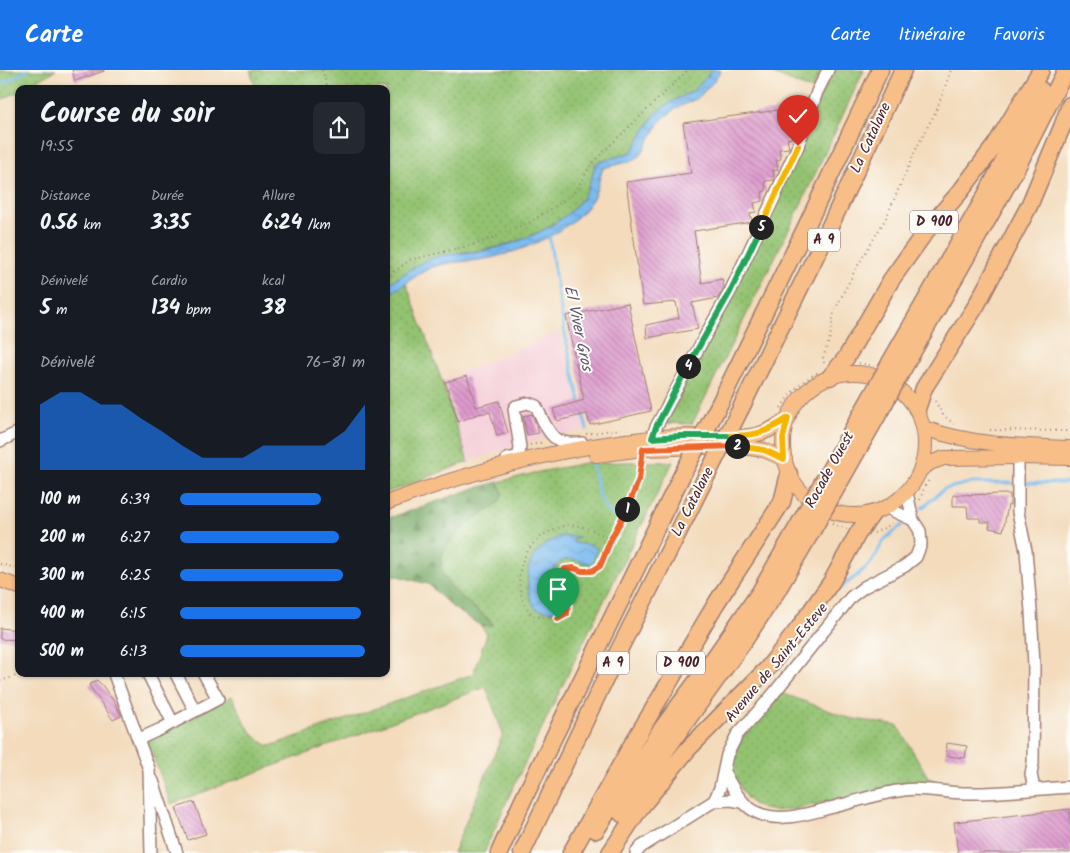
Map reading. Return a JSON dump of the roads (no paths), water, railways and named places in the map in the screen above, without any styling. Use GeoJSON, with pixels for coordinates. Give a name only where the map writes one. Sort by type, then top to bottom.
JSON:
{"type":"FeatureCollection","features":[{"type":"Feature","properties":{"kind":"highway","name":"La Catalane"},"geometry":{"type":"LineString","coordinates":[[499,853],[527,791],[806,227],[880,70]]}},
{"type":"Feature","properties":{"kind":"highway","name":"La Catalane"},"geometry":{"type":"LineString","coordinates":[[522,853],[562,768],[824,239],[903,70]]}},
{"type":"Feature","properties":{"kind":"highway","name":"D 900"},"geometry":{"type":"LineString","coordinates":[[827,373],[846,358],[891,280],[921,238],[960,192],[996,144],[1041,70]]}},
{"type":"Feature","properties":{"kind":"highway","name":"Rocade Ouest"},"geometry":{"type":"LineString","coordinates":[[599,853],[620,817],[777,591],[807,525],[878,401],[1050,70]]}},
{"type":"Feature","properties":{"kind":"highway","name":"Rocade Ouest"},"geometry":{"type":"LineString","coordinates":[[897,365],[1015,171],[1066,70]]}},
{"type":"Feature","properties":{"kind":"highway"},"geometry":{"type":"LineString","coordinates":[[917,409],[924,388],[976,306],[1029,206],[1070,105]]}},
{"type":"Feature","properties":{"kind":"highway","name":"D 900"},"geometry":{"type":"LineString","coordinates":[[571,853],[633,743],[717,602],[782,502],[787,467]]}},
{"type":"Feature","properties":{"kind":"highway"},"geometry":{"type":"LineString","coordinates":[[610,853],[640,808],[682,756],[767,669],[832,581],[858,533],[880,511]]}},
{"type":"Feature","properties":{"kind":"highway","name":"Rocade Ouest"},"geometry":{"type":"LineString","coordinates":[[582,853],[658,734],[807,525]]}},
{"type":"Feature","properties":{"kind":"main road"},"geometry":{"type":"LineString","coordinates":[[390,511],[470,482],[537,465],[680,436],[745,436],[760,434],[772,429],[827,373],[854,373],[879,378],[901,390],[917,409],[924,428],[928,471]]}},
{"type":"Feature","properties":{"kind":"main road"},"geometry":{"type":"LineString","coordinates":[[784,415],[783,438],[787,467],[800,490],[815,504],[833,512],[852,516],[880,511],[907,493],[928,471],[930,462],[944,458],[1070,458]]}},
{"type":"Feature","properties":{"kind":"main road"},"geometry":{"type":"LineString","coordinates":[[924,428],[940,434],[995,444],[1070,448]]}},
{"type":"Feature","properties":{"kind":"main road"},"geometry":{"type":"LineString","coordinates":[[390,501],[435,484],[521,460],[626,441],[647,444],[735,446],[764,450],[787,467]]}},
{"type":"Feature","properties":{"kind":"main road"},"geometry":{"type":"LineString","coordinates":[[0,571],[15,576]]}},
{"type":"Feature","properties":{"kind":"main road"},"geometry":{"type":"LineString","coordinates":[[0,580],[15,586]]}},
{"type":"Feature","properties":{"kind":"street"},"geometry":{"type":"LineString","coordinates":[[647,444],[708,329],[730,292],[798,146],[816,92],[828,70]]}},
{"type":"Feature","properties":{"kind":"street"},"geometry":{"type":"LineString","coordinates":[[435,484],[452,476],[519,456],[520,447],[514,409],[516,406],[528,404],[536,406],[548,431],[556,439],[568,445],[626,441]]}},
{"type":"Feature","properties":{"kind":"street"},"geometry":{"type":"LineString","coordinates":[[0,441],[15,434]]}},
{"type":"Feature","properties":{"kind":"street"},"geometry":{"type":"LineString","coordinates":[[1018,457],[1018,512],[1026,552],[1031,611],[1034,706],[1033,764],[1031,774],[1034,789]]}},
{"type":"Feature","properties":{"kind":"street","name":"Avenue de Saint-Esteve"},"geometry":{"type":"LineString","coordinates":[[714,801],[720,788],[727,755],[737,735],[770,698],[851,597],[864,587],[905,566],[916,557],[921,544],[920,532],[910,516],[907,493]]}},
{"type":"Feature","properties":{"kind":"street"},"geometry":{"type":"LineString","coordinates":[[880,511],[910,516]]}},
{"type":"Feature","properties":{"kind":"street"},"geometry":{"type":"LineString","coordinates":[[115,677],[139,739],[177,853]]}},
{"type":"Feature","properties":{"kind":"street"},"geometry":{"type":"LineString","coordinates":[[150,677],[173,723]]}},
{"type":"Feature","properties":{"kind":"street"},"geometry":{"type":"LineString","coordinates":[[178,677],[195,711]]}},
{"type":"Feature","properties":{"kind":"street"},"geometry":{"type":"LineString","coordinates":[[139,739],[218,699],[206,677]]}},
{"type":"Feature","properties":{"kind":"street"},"geometry":{"type":"LineString","coordinates":[[149,769],[151,853]]}},
{"type":"Feature","properties":{"kind":"street"},"geometry":{"type":"LineString","coordinates":[[724,772],[742,802],[749,809],[761,815],[774,818],[797,816],[904,790],[977,794],[1070,787]]}},
{"type":"Feature","properties":{"kind":"street"},"geometry":{"type":"LineString","coordinates":[[636,853],[641,847],[714,801],[731,800],[742,802]]}},
{"type":"Feature","properties":{"kind":"water"},"geometry":{"type":"Polygon","coordinates":[[[711,70],[721,70],[698,98],[675,109],[661,120],[640,156],[632,161],[603,168],[595,194],[587,207],[562,229],[532,245],[500,256],[448,263],[430,268],[390,293],[390,282],[427,260],[444,255],[482,251],[511,244],[555,223],[568,214],[586,192],[596,163],[629,153],[633,150],[655,114],[671,102],[693,91],[707,77],[711,70]]]}},
{"type":"Feature","properties":{"kind":"water"},"geometry":{"type":"Polygon","coordinates":[[[561,536],[579,537],[573,539],[574,543],[591,545],[597,549],[593,562],[589,564],[569,559],[557,565],[553,571],[552,581],[559,605],[559,612],[536,609],[531,600],[529,590],[528,574],[531,560],[546,544],[561,536]]]}},
{"type":"Feature","properties":{"kind":"waterway"},"geometry":{"type":"LineString","coordinates":[[0,85],[28,70]]}},
{"type":"Feature","properties":{"kind":"waterway","name":"El Viver Gros"},"geometry":{"type":"LineString","coordinates":[[549,234],[562,320],[581,405]]}},
{"type":"Feature","properties":{"kind":"waterway","name":"El Viver Gros"},"geometry":{"type":"LineString","coordinates":[[582,411],[587,429]]}},
{"type":"Feature","properties":{"kind":"waterway","name":"El Viver Gros"},"geometry":{"type":"LineString","coordinates":[[592,462],[601,499],[604,506],[615,516]]}},
{"type":"Feature","properties":{"kind":"waterway","name":"El Viver Gros"},"geometry":{"type":"LineString","coordinates":[[922,508],[944,489],[969,483],[1013,483]]}},
{"type":"Feature","properties":{"kind":"waterway","name":"El Viver Gros"},"geometry":{"type":"LineString","coordinates":[[1025,483],[1070,483]]}},
{"type":"Feature","properties":{"kind":"waterway","name":"El Viver Gros"},"geometry":{"type":"LineString","coordinates":[[839,589],[871,563],[885,539],[902,525]]}}]}
